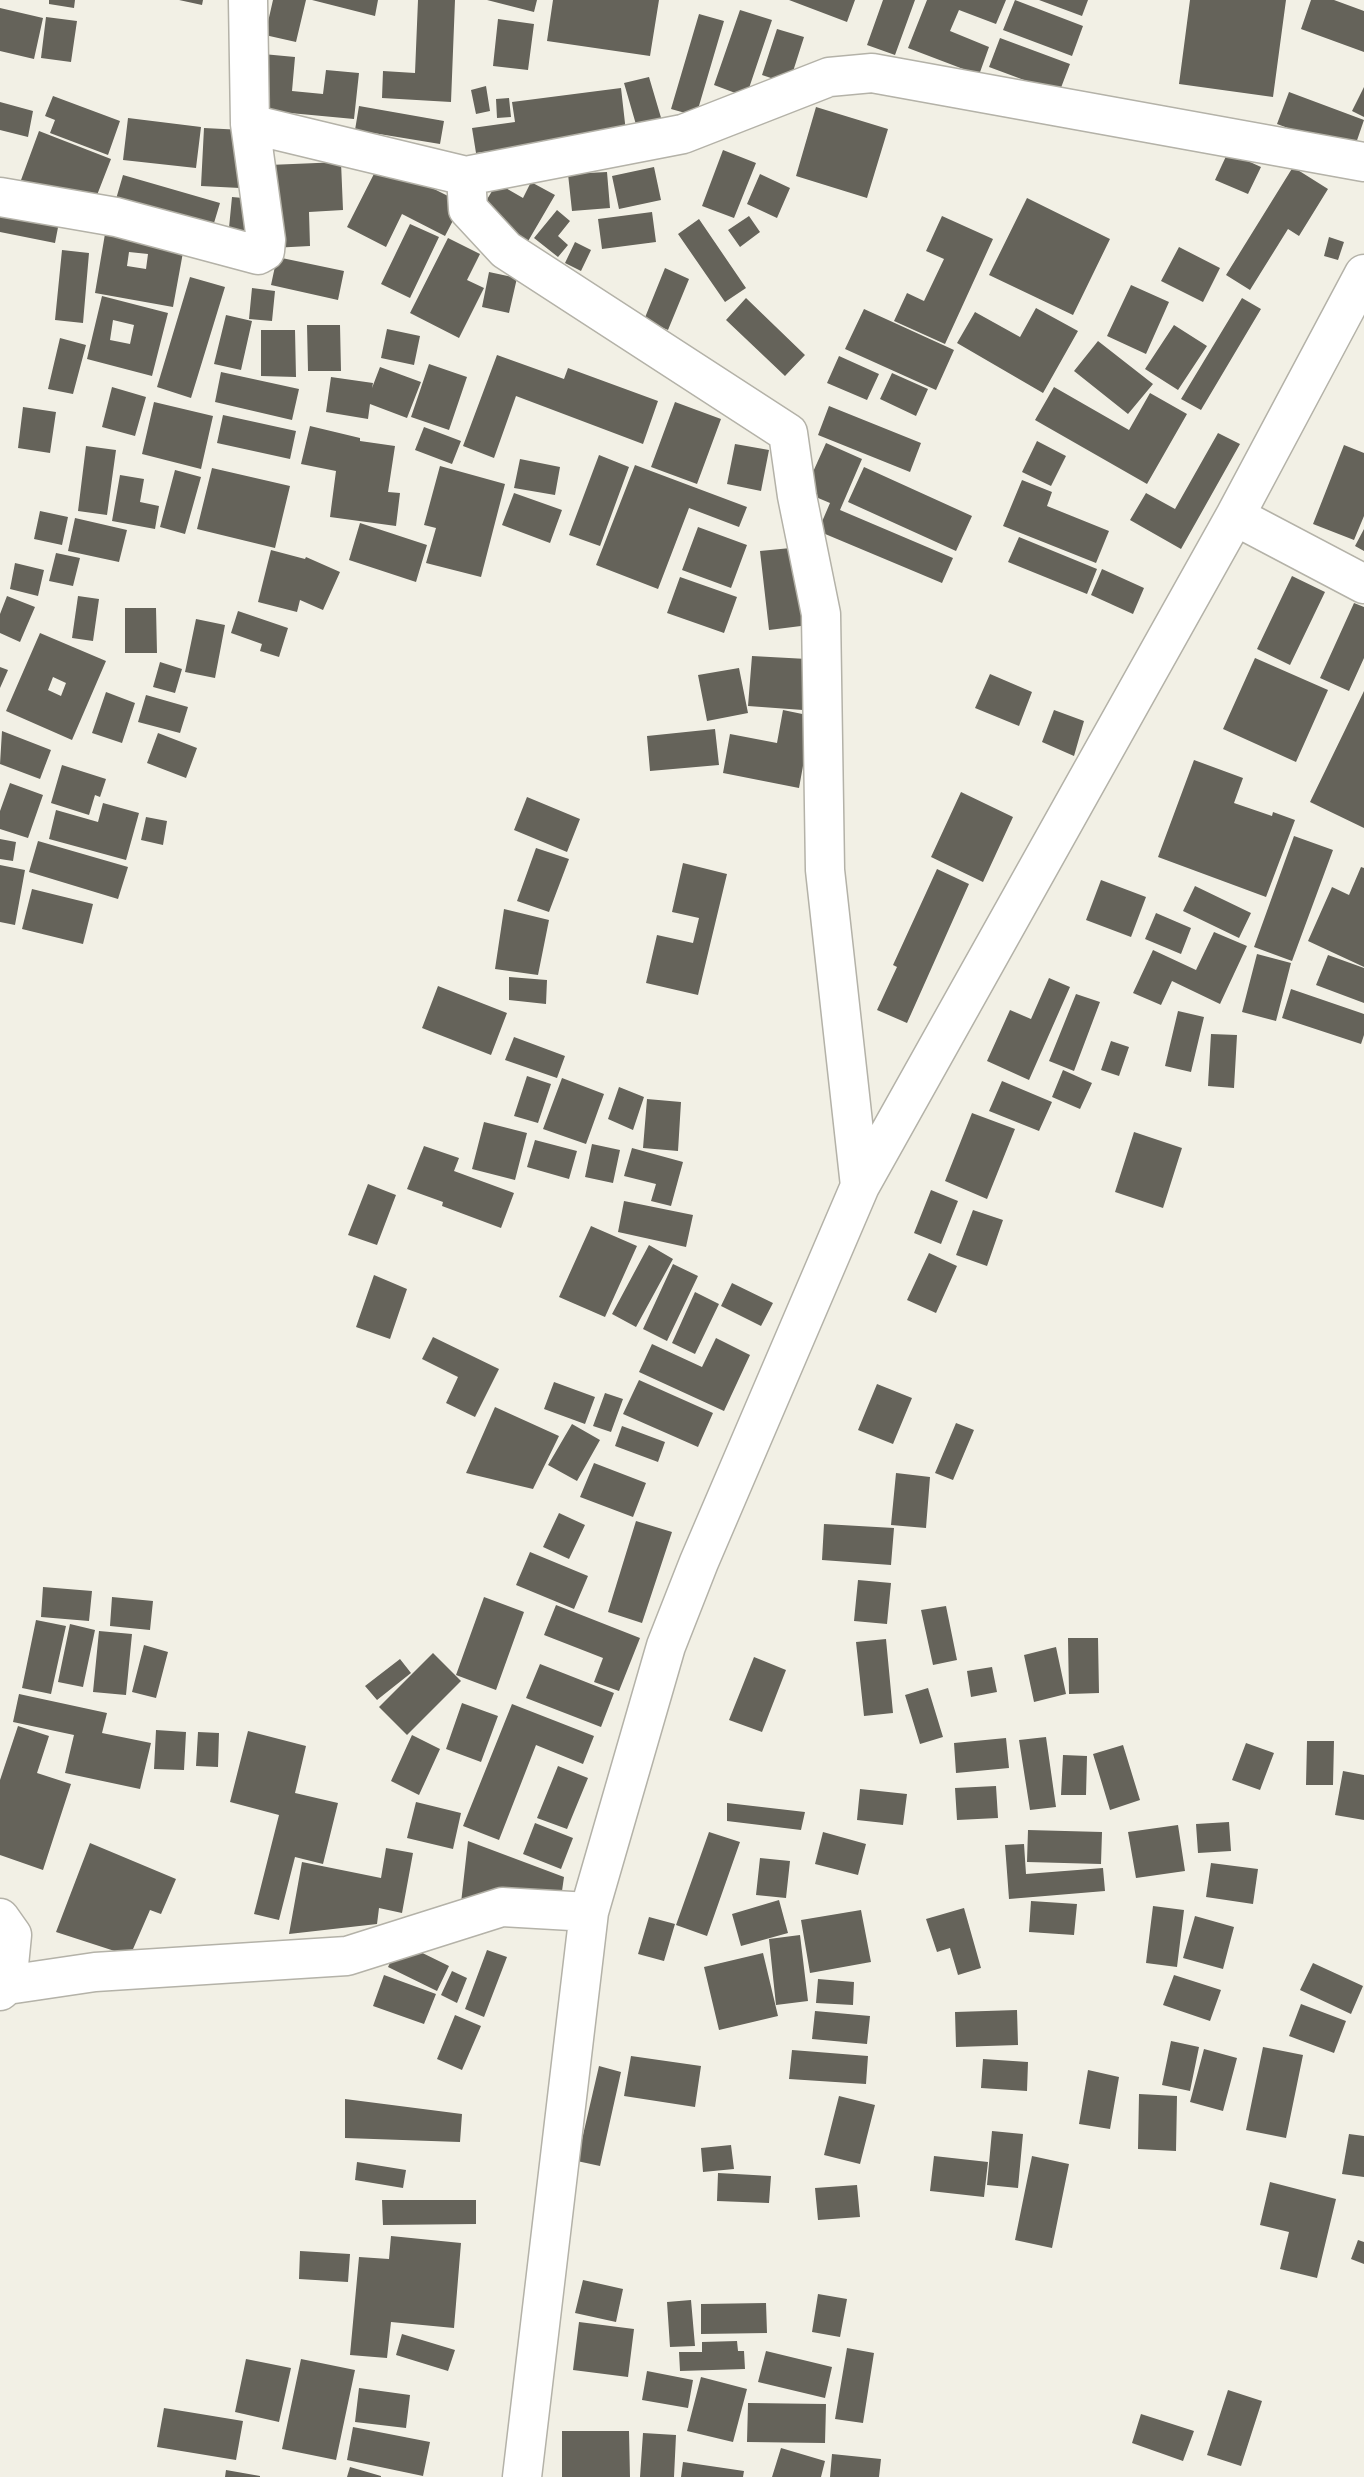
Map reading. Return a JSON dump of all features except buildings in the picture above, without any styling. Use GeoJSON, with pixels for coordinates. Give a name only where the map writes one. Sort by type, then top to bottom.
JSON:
{"type":"FeatureCollection","features":[{"type":"Feature","properties":{"kind":"street"},"geometry":{"type":"LineString","coordinates":[[0,197],[116,217],[258,255],[265,251],[266,240],[250,124],[248,0]]}},
{"type":"Feature","properties":{"kind":"street"},"geometry":{"type":"LineString","coordinates":[[250,124],[466,176],[683,134],[829,77],[872,73],[1364,162]]}},
{"type":"Feature","properties":{"kind":"street"},"geometry":{"type":"LineString","coordinates":[[466,176],[468,209],[506,250],[788,433],[797,496],[821,614],[825,870],[860,1186]]}},
{"type":"Feature","properties":{"kind":"street"},"geometry":{"type":"LineString","coordinates":[[522,2477],[589,1912],[666,1646],[699,1562],[860,1186],[1235,516],[1364,274]]}},
{"type":"Feature","properties":{"kind":"street"},"geometry":{"type":"LineString","coordinates":[[1235,516],[1364,584]]}},
{"type":"Feature","properties":{"kind":"street"},"geometry":{"type":"LineString","coordinates":[[0,1917],[12,1935],[4,1988],[94,1972],[347,1956],[502,1907],[589,1912]]}}]}
